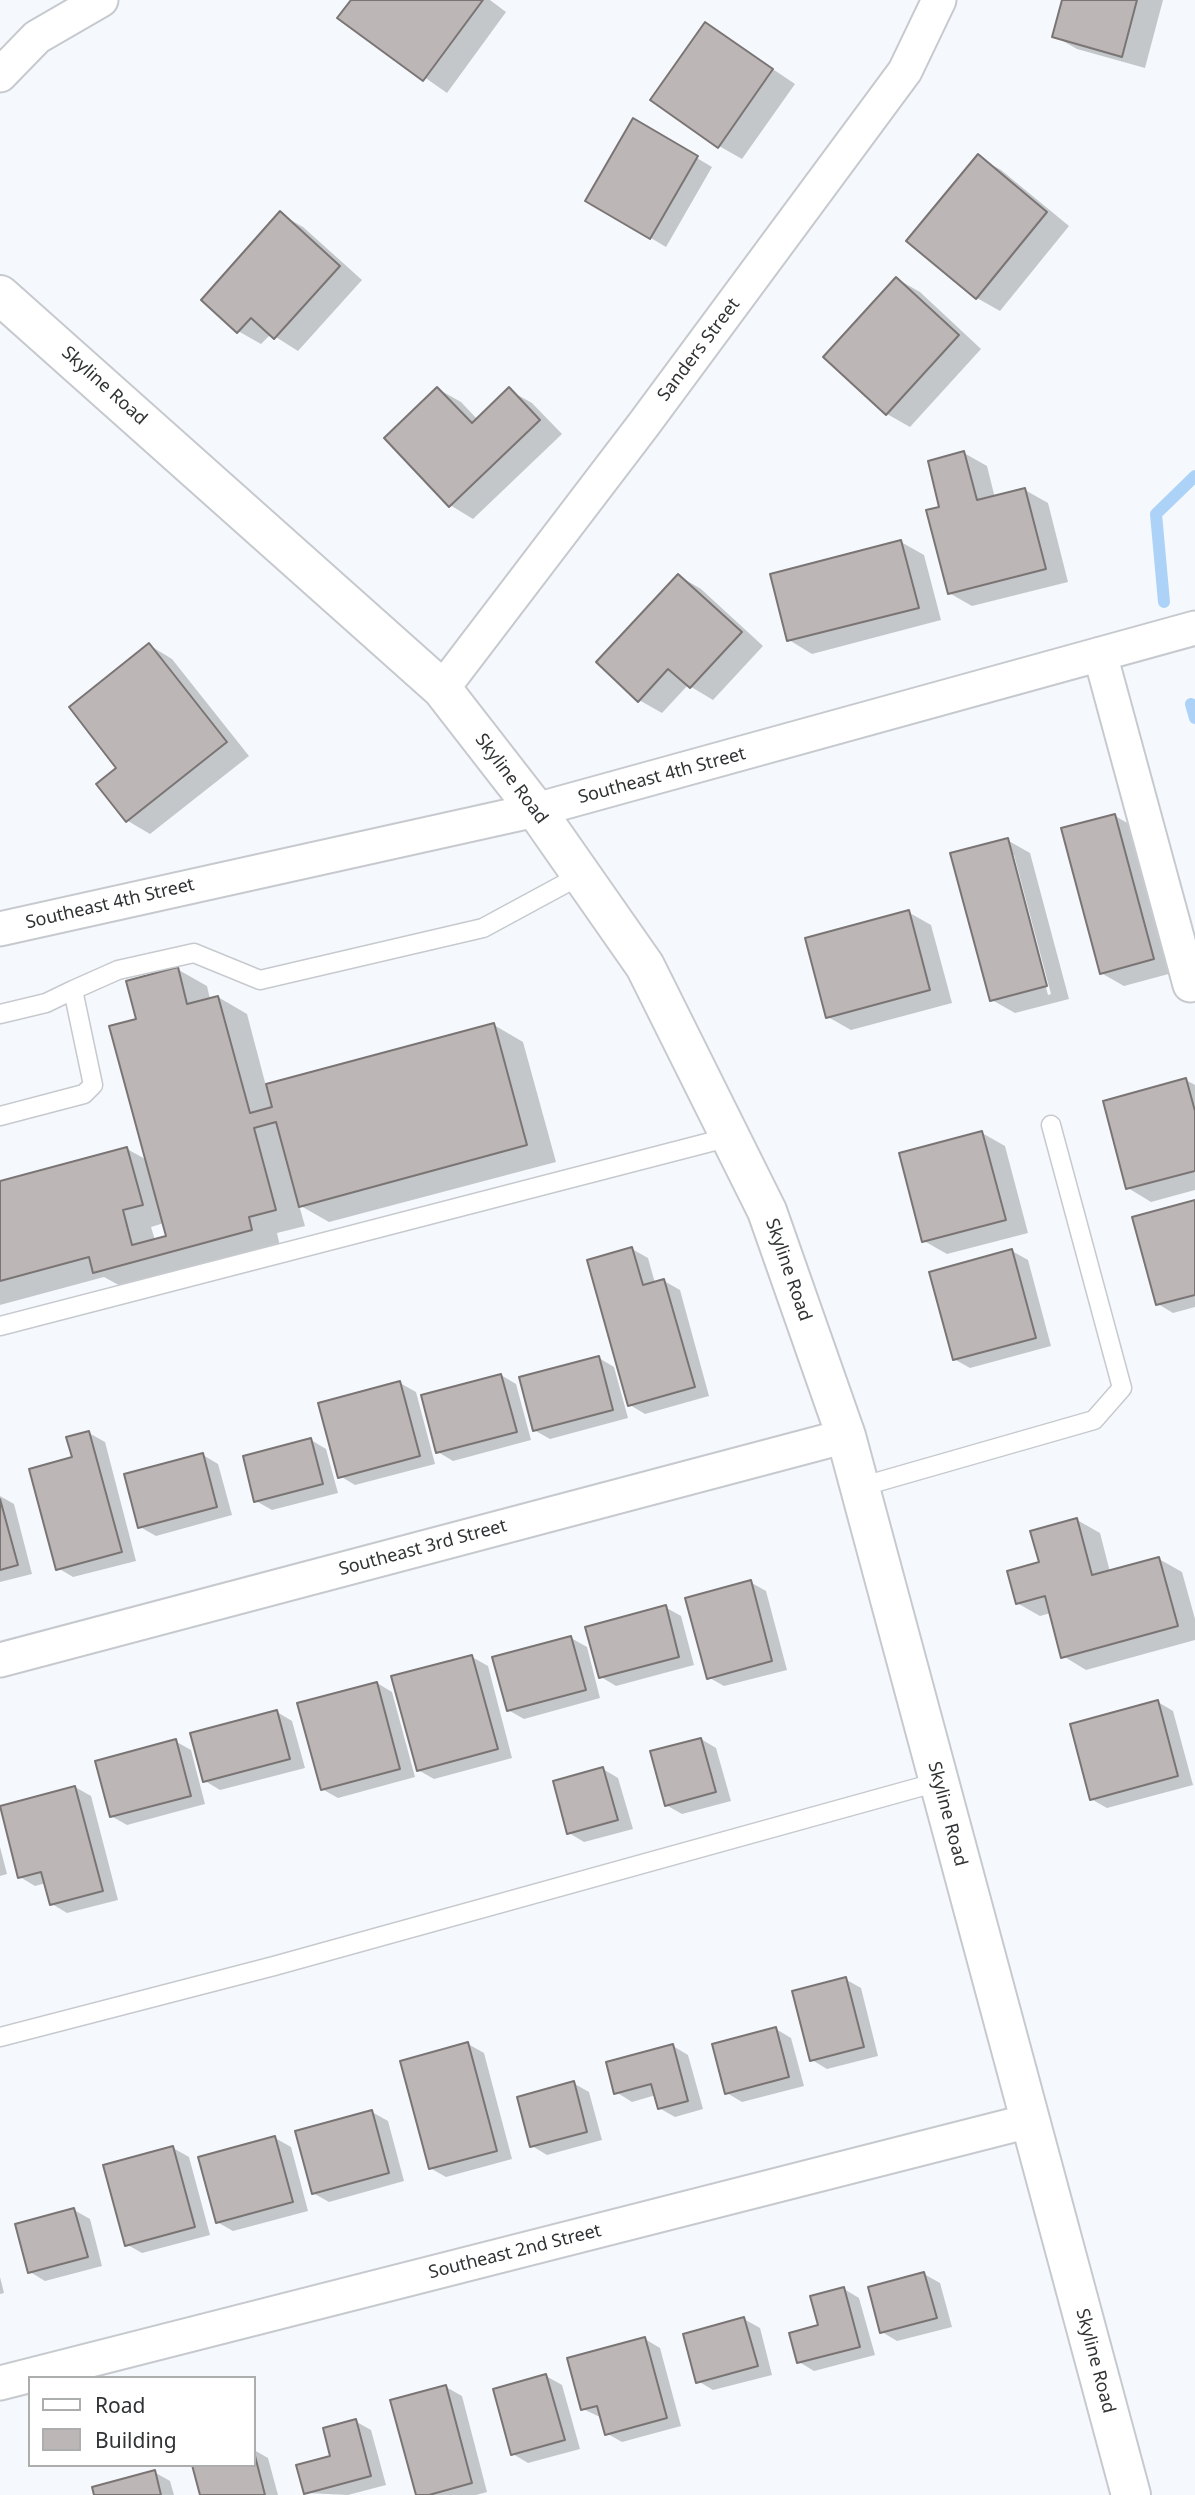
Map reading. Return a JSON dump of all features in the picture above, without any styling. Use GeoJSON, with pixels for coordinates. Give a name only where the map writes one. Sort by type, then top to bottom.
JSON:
{"type":"FeatureCollection","features":[{"type":"Feature","properties":{"kind":"street"},"geometry":{"type":"LineString","coordinates":[[0,75],[37,37],[101,0]]}},
{"type":"Feature","properties":{"kind":"street","name":"Sanders Street"},"geometry":{"type":"LineString","coordinates":[[442,690],[644,424],[905,71],[939,0]]}},
{"type":"Feature","properties":{"kind":"street","name":"Skyline Road"},"geometry":{"type":"LineString","coordinates":[[0,295],[442,690],[536,810],[645,966],[767,1210],[846,1436],[1131,2495]]}},
{"type":"Feature","properties":{"kind":"street","name":"Southeast 4th Street"},"geometry":{"type":"LineString","coordinates":[[0,929],[536,810],[1195,628]]}},
{"type":"Feature","properties":{"kind":"street"},"geometry":{"type":"LineString","coordinates":[[1100,654],[1190,985]]}},
{"type":"Feature","properties":{"kind":"street","name":"Southeast 3rd Street"},"geometry":{"type":"LineString","coordinates":[[0,1660],[846,1436]]}},
{"type":"Feature","properties":{"kind":"street","name":"Southeast 2nd Street"},"geometry":{"type":"LineString","coordinates":[[0,2383],[1029,2121]]}},
{"type":"Feature","properties":{"kind":"lane"},"geometry":{"type":"LineString","coordinates":[[0,1013],[46,1003],[118,970],[194,953],[260,980],[483,928],[581,875]]}},
{"type":"Feature","properties":{"kind":"lane"},"geometry":{"type":"LineString","coordinates":[[0,1116],[84,1094],[93,1085],[73,990]]}},
{"type":"Feature","properties":{"kind":"lane"},"geometry":{"type":"LineString","coordinates":[[860,1487],[1094,1420],[1122,1388],[1051,1125]]}},
{"type":"Feature","properties":{"kind":"lane"},"geometry":{"type":"LineString","coordinates":[[0,1326],[730,1137]]}},
{"type":"Feature","properties":{"kind":"lane"},"geometry":{"type":"LineString","coordinates":[[0,2037],[287,1962],[939,1782]]}},
{"type":"Feature","properties":{"kind":"building"},"geometry":{"type":"Polygon","coordinates":[[[351,0],[483,0],[423,81],[337,18],[351,0]]]}},
{"type":"Feature","properties":{"kind":"building"},"geometry":{"type":"Polygon","coordinates":[[[1062,0],[1137,0],[1122,57],[1052,37],[1062,0]]]}},
{"type":"Feature","properties":{"kind":"building"},"geometry":{"type":"Polygon","coordinates":[[[705,22],[773,69],[718,148],[650,100],[705,22]]]}},
{"type":"Feature","properties":{"kind":"building"},"geometry":{"type":"Polygon","coordinates":[[[633,118],[698,156],[650,239],[585,201],[633,118]]]}},
{"type":"Feature","properties":{"kind":"building"},"geometry":{"type":"Polygon","coordinates":[[[978,154],[1047,212],[976,299],[906,241],[978,154]]]}},
{"type":"Feature","properties":{"kind":"building"},"geometry":{"type":"Polygon","coordinates":[[[280,211],[340,266],[274,339],[251,318],[237,333],[201,300],[280,211]]]}},
{"type":"Feature","properties":{"kind":"building"},"geometry":{"type":"Polygon","coordinates":[[[896,277],[959,335],[886,415],[823,357],[896,277]]]}},
{"type":"Feature","properties":{"kind":"building"},"geometry":{"type":"Polygon","coordinates":[[[437,387],[472,423],[509,387],[540,420],[449,507],[384,438],[437,387]]]}},
{"type":"Feature","properties":{"kind":"building"},"geometry":{"type":"Polygon","coordinates":[[[964,451],[977,500],[1025,488],[1046,569],[948,594],[926,510],[939,507],[928,461],[964,451]]]}},
{"type":"Feature","properties":{"kind":"building"},"geometry":{"type":"Polygon","coordinates":[[[901,540],[919,608],[787,641],[770,574],[901,540]]]}},
{"type":"Feature","properties":{"kind":"building"},"geometry":{"type":"Polygon","coordinates":[[[678,574],[742,632],[690,688],[668,669],[638,702],[596,662],[678,574]]]}},
{"type":"Feature","properties":{"kind":"building"},"geometry":{"type":"Polygon","coordinates":[[[149,643],[227,742],[126,822],[96,784],[116,768],[69,707],[149,643]]]}},
{"type":"Feature","properties":{"kind":"building"},"geometry":{"type":"Polygon","coordinates":[[[1115,814],[1154,959],[1100,974],[1061,828],[1115,814]]]}},
{"type":"Feature","properties":{"kind":"building"},"geometry":{"type":"Polygon","coordinates":[[[1008,838],[1047,986],[990,1001],[950,853],[1008,838]]]}},
{"type":"Feature","properties":{"kind":"building"},"geometry":{"type":"Polygon","coordinates":[[[909,910],[930,990],[826,1018],[805,938],[909,910]]]}},
{"type":"Feature","properties":{"kind":"building"},"geometry":{"type":"Polygon","coordinates":[[[178,967],[187,1004],[218,996],[250,1113],[272,1107],[266,1084],[494,1023],[527,1145],[299,1207],[276,1122],[254,1128],[276,1210],[249,1217],[252,1230],[93,1273],[89,1257],[0,1281],[0,1181],[127,1147],[143,1205],[123,1210],[132,1245],[166,1236],[109,1026],[136,1019],[126,981],[178,967]]]}},
{"type":"Feature","properties":{"kind":"building"},"geometry":{"type":"Polygon","coordinates":[[[1186,1078],[1195,1111],[1195,1171],[1126,1189],[1103,1101],[1186,1078]]]}},
{"type":"Feature","properties":{"kind":"building"},"geometry":{"type":"Polygon","coordinates":[[[982,1131],[1006,1220],[922,1242],[899,1153],[982,1131]]]}},
{"type":"Feature","properties":{"kind":"building"},"geometry":{"type":"Polygon","coordinates":[[[1195,1200],[1195,1295],[1156,1305],[1132,1217],[1195,1200]]]}},
{"type":"Feature","properties":{"kind":"building"},"geometry":{"type":"Polygon","coordinates":[[[632,1247],[643,1285],[664,1279],[695,1387],[628,1406],[587,1260],[632,1247]]]}},
{"type":"Feature","properties":{"kind":"building"},"geometry":{"type":"Polygon","coordinates":[[[1012,1249],[1036,1338],[953,1360],[929,1272],[1012,1249]]]}},
{"type":"Feature","properties":{"kind":"building"},"geometry":{"type":"Polygon","coordinates":[[[599,1356],[613,1410],[533,1431],[519,1377],[599,1356]]]}},
{"type":"Feature","properties":{"kind":"building"},"geometry":{"type":"Polygon","coordinates":[[[501,1374],[517,1432],[436,1453],[421,1395],[501,1374]]]}},
{"type":"Feature","properties":{"kind":"building"},"geometry":{"type":"Polygon","coordinates":[[[400,1381],[420,1456],[338,1478],[318,1403],[400,1381]]]}},
{"type":"Feature","properties":{"kind":"building"},"geometry":{"type":"Polygon","coordinates":[[[89,1431],[122,1552],[56,1570],[29,1469],[72,1457],[66,1437],[89,1431]]]}},
{"type":"Feature","properties":{"kind":"building"},"geometry":{"type":"Polygon","coordinates":[[[311,1438],[323,1484],[254,1502],[243,1456],[311,1438]]]}},
{"type":"Feature","properties":{"kind":"building"},"geometry":{"type":"Polygon","coordinates":[[[203,1453],[217,1507],[138,1528],[124,1474],[203,1453]]]}},
{"type":"Feature","properties":{"kind":"building"},"geometry":{"type":"Polygon","coordinates":[[[0,1499],[18,1565],[0,1570],[0,1499]]]}},
{"type":"Feature","properties":{"kind":"building"},"geometry":{"type":"Polygon","coordinates":[[[1077,1518],[1092,1575],[1159,1557],[1178,1626],[1061,1658],[1045,1596],[1016,1604],[1007,1571],[1039,1562],[1030,1531],[1077,1518]]]}},
{"type":"Feature","properties":{"kind":"building"},"geometry":{"type":"Polygon","coordinates":[[[751,1580],[772,1661],[707,1679],[685,1598],[751,1580]]]}},
{"type":"Feature","properties":{"kind":"building"},"geometry":{"type":"Polygon","coordinates":[[[666,1605],[679,1657],[599,1678],[585,1627],[666,1605]]]}},
{"type":"Feature","properties":{"kind":"building"},"geometry":{"type":"Polygon","coordinates":[[[571,1636],[586,1690],[507,1711],[492,1657],[571,1636]]]}},
{"type":"Feature","properties":{"kind":"building"},"geometry":{"type":"Polygon","coordinates":[[[472,1655],[498,1749],[417,1771],[391,1676],[472,1655]]]}},
{"type":"Feature","properties":{"kind":"building"},"geometry":{"type":"Polygon","coordinates":[[[377,1682],[400,1769],[321,1790],[297,1703],[377,1682]]]}},
{"type":"Feature","properties":{"kind":"building"},"geometry":{"type":"Polygon","coordinates":[[[1158,1700],[1178,1776],[1090,1800],[1070,1724],[1158,1700]]]}},
{"type":"Feature","properties":{"kind":"building"},"geometry":{"type":"Polygon","coordinates":[[[277,1710],[290,1759],[203,1782],[190,1733],[277,1710]]]}},
{"type":"Feature","properties":{"kind":"building"},"geometry":{"type":"Polygon","coordinates":[[[701,1738],[716,1792],[665,1806],[650,1751],[701,1738]]]}},
{"type":"Feature","properties":{"kind":"building"},"geometry":{"type":"Polygon","coordinates":[[[176,1739],[191,1796],[110,1817],[95,1761],[176,1739]]]}},
{"type":"Feature","properties":{"kind":"building"},"geometry":{"type":"Polygon","coordinates":[[[603,1767],[618,1820],[567,1834],[553,1781],[603,1767]]]}},
{"type":"Feature","properties":{"kind":"building"},"geometry":{"type":"Polygon","coordinates":[[[75,1786],[103,1891],[50,1905],[41,1872],[18,1878],[0,1806],[75,1786]]]}},
{"type":"Feature","properties":{"kind":"building"},"geometry":{"type":"Polygon","coordinates":[[[846,1977],[864,2047],[810,2061],[792,1991],[846,1977]]]}},
{"type":"Feature","properties":{"kind":"building"},"geometry":{"type":"Polygon","coordinates":[[[776,2027],[789,2077],[725,2094],[712,2044],[776,2027]]]}},
{"type":"Feature","properties":{"kind":"building"},"geometry":{"type":"Polygon","coordinates":[[[468,2042],[497,2151],[429,2169],[400,2061],[468,2042]]]}},
{"type":"Feature","properties":{"kind":"building"},"geometry":{"type":"Polygon","coordinates":[[[673,2044],[688,2101],[658,2109],[651,2084],[614,2094],[606,2062],[673,2044]]]}},
{"type":"Feature","properties":{"kind":"building"},"geometry":{"type":"Polygon","coordinates":[[[574,2081],[587,2132],[530,2147],[517,2097],[574,2081]]]}},
{"type":"Feature","properties":{"kind":"building"},"geometry":{"type":"Polygon","coordinates":[[[372,2110],[389,2173],[312,2194],[295,2131],[372,2110]]]}},
{"type":"Feature","properties":{"kind":"building"},"geometry":{"type":"Polygon","coordinates":[[[275,2136],[293,2202],[216,2223],[198,2157],[275,2136]]]}},
{"type":"Feature","properties":{"kind":"building"},"geometry":{"type":"Polygon","coordinates":[[[173,2146],[195,2227],[125,2246],[103,2165],[173,2146]]]}},
{"type":"Feature","properties":{"kind":"building"},"geometry":{"type":"Polygon","coordinates":[[[74,2208],[88,2257],[28,2273],[15,2224],[74,2208]]]}},
{"type":"Feature","properties":{"kind":"building"},"geometry":{"type":"Polygon","coordinates":[[[924,2272],[937,2318],[880,2333],[868,2287],[924,2272]]]}},
{"type":"Feature","properties":{"kind":"building"},"geometry":{"type":"Polygon","coordinates":[[[844,2287],[860,2347],[797,2363],[789,2333],[818,2325],[810,2296],[844,2287]]]}},
{"type":"Feature","properties":{"kind":"building"},"geometry":{"type":"Polygon","coordinates":[[[744,2317],[758,2366],[696,2383],[683,2334],[744,2317]]]}},
{"type":"Feature","properties":{"kind":"building"},"geometry":{"type":"Polygon","coordinates":[[[645,2337],[667,2418],[605,2435],[597,2406],[581,2410],[567,2358],[645,2337]]]}},
{"type":"Feature","properties":{"kind":"building"},"geometry":{"type":"Polygon","coordinates":[[[546,2374],[565,2440],[511,2455],[493,2389],[546,2374]]]}},
{"type":"Feature","properties":{"kind":"building"},"geometry":{"type":"Polygon","coordinates":[[[446,2385],[472,2483],[429,2495],[416,2495],[390,2400],[446,2385]]]}},
{"type":"Feature","properties":{"kind":"building"},"geometry":{"type":"Polygon","coordinates":[[[356,2419],[371,2476],[304,2494],[296,2465],[330,2456],[323,2428],[356,2419]]]}},
{"type":"Feature","properties":{"kind":"building"},"geometry":{"type":"Polygon","coordinates":[[[256,2460],[265,2495],[200,2495],[193,2467],[256,2467],[256,2460]]]}},
{"type":"Feature","properties":{"kind":"building"},"geometry":{"type":"Polygon","coordinates":[[[155,2470],[161,2495],[94,2495],[92,2487],[155,2470]]]}},
{"type":"Feature","properties":{"kind":"waterway"},"geometry":{"type":"LineString","coordinates":[[1164,602],[1156,514],[1195,476]]}},
{"type":"Feature","properties":{"kind":"waterway"},"geometry":{"type":"LineString","coordinates":[[1191,704],[1195,718]]}}]}
